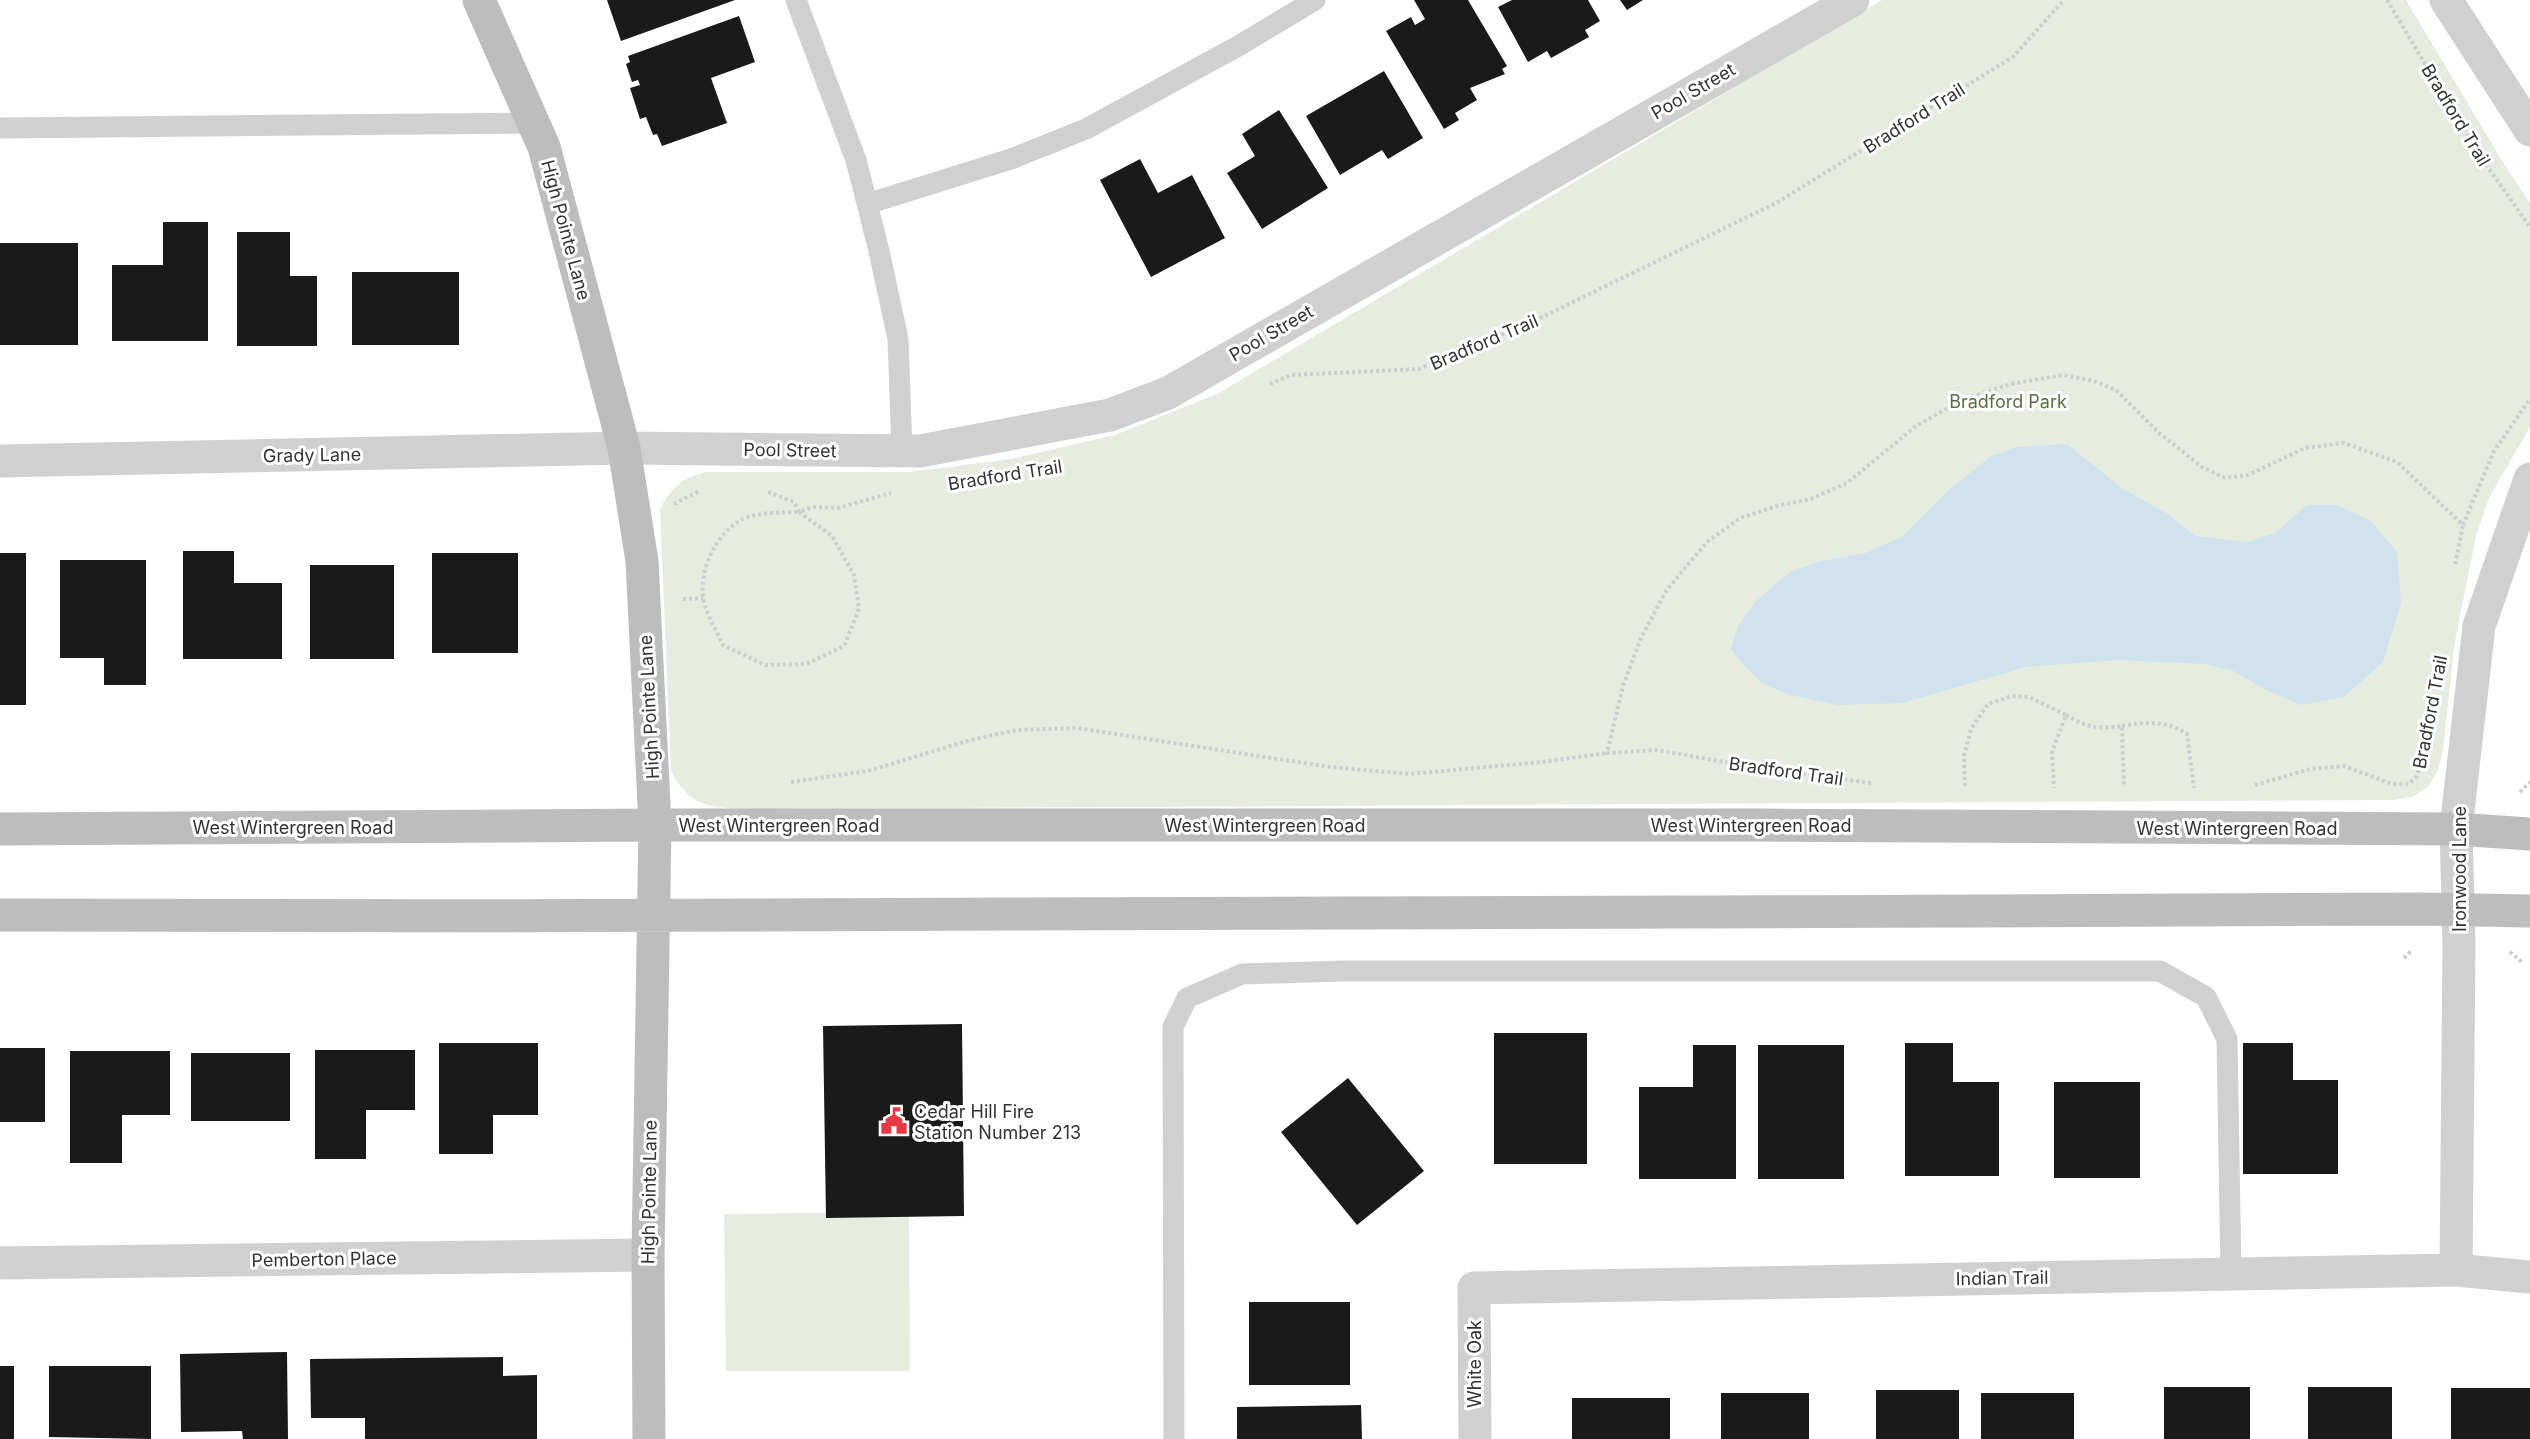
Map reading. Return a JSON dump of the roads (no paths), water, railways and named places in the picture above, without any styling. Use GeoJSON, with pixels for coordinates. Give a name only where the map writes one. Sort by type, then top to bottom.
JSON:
{"type":"FeatureCollection","features":[{"type":"Feature","properties":{"kind":"street","name":"High Pointe Lane"},"geometry":{"type":"LineString","coordinates":[[478,0],[544,147],[624,448],[642,561],[656,825],[648,1255],[649,1439]]}},
{"type":"Feature","properties":{"kind":"street","name":"Pool Street"},"geometry":{"type":"LineString","coordinates":[[624,448],[920,451],[1110,415],[1168,393],[1853,0]]}},
{"type":"Feature","properties":{"kind":"street"},"geometry":{"type":"LineString","coordinates":[[2446,0],[2530,130]]}},
{"type":"Feature","properties":{"kind":"street","name":"Grady Lane"},"geometry":{"type":"LineString","coordinates":[[0,461],[624,448]]}},
{"type":"Feature","properties":{"kind":"street","name":"Ironwood Lane"},"geometry":{"type":"LineString","coordinates":[[2456,1270],[2459,909],[2456,829],[2479,626],[2530,479]]}},
{"type":"Feature","properties":{"kind":"street","name":"West Wintergreen Road"},"geometry":{"type":"LineString","coordinates":[[0,829],[656,825],[1755,825],[2456,829],[2530,834]]}},
{"type":"Feature","properties":{"kind":"street"},"geometry":{"type":"LineString","coordinates":[[0,915],[654,917],[2459,909],[2530,911]]}},
{"type":"Feature","properties":{"kind":"street","name":"Pemberton Place"},"geometry":{"type":"LineString","coordinates":[[0,1263],[648,1255]]}},
{"type":"Feature","properties":{"kind":"street","name":"Indian Trail"},"geometry":{"type":"LineString","coordinates":[[1474,1288],[2456,1270],[2530,1277]]}},
{"type":"Feature","properties":{"kind":"street","name":"White Oak"},"geometry":{"type":"LineString","coordinates":[[1474,1288],[1475,1439]]}},
{"type":"Feature","properties":{"kind":"lane"},"geometry":{"type":"LineString","coordinates":[[796,0],[856,160],[867,204],[898,339],[902,451]]}},
{"type":"Feature","properties":{"kind":"lane"},"geometry":{"type":"LineString","coordinates":[[867,204],[1011,159],[1086,129],[1240,45],[1315,0]]}},
{"type":"Feature","properties":{"kind":"lane"},"geometry":{"type":"LineString","coordinates":[[0,128],[533,123]]}},
{"type":"Feature","properties":{"kind":"lane"},"geometry":{"type":"LineString","coordinates":[[1174,1439],[1173,1027],[1187,998],[1242,974],[1343,971],[2160,971],[2206,997],[2227,1039],[2231,1274]]}},
{"type":"Feature","properties":{"kind":"water"},"geometry":{"type":"Polygon","coordinates":[[[2067,444],[2123,489],[2168,514],[2195,536],[2248,542],[2275,533],[2307,505],[2337,505],[2371,521],[2397,552],[2401,603],[2383,662],[2344,697],[2301,705],[2262,688],[2234,671],[2205,664],[2117,660],[2025,667],[1903,703],[1838,705],[1790,695],[1763,684],[1731,649],[1738,626],[1755,602],[1790,572],[1821,561],[1866,553],[1903,536],[1950,489],[1990,457],[2016,447],[2067,444]]]}},
{"type":"Feature","properties":{"kind":"place","name":"Cedar Hill Fire Station Number 213"},"geometry":{"type":"Point","coordinates":[894,1121]}},
{"type":"Feature","properties":{"kind":"park label","name":"Bradford Park"},"geometry":{"type":"Point","coordinates":[2008,401]}}]}
